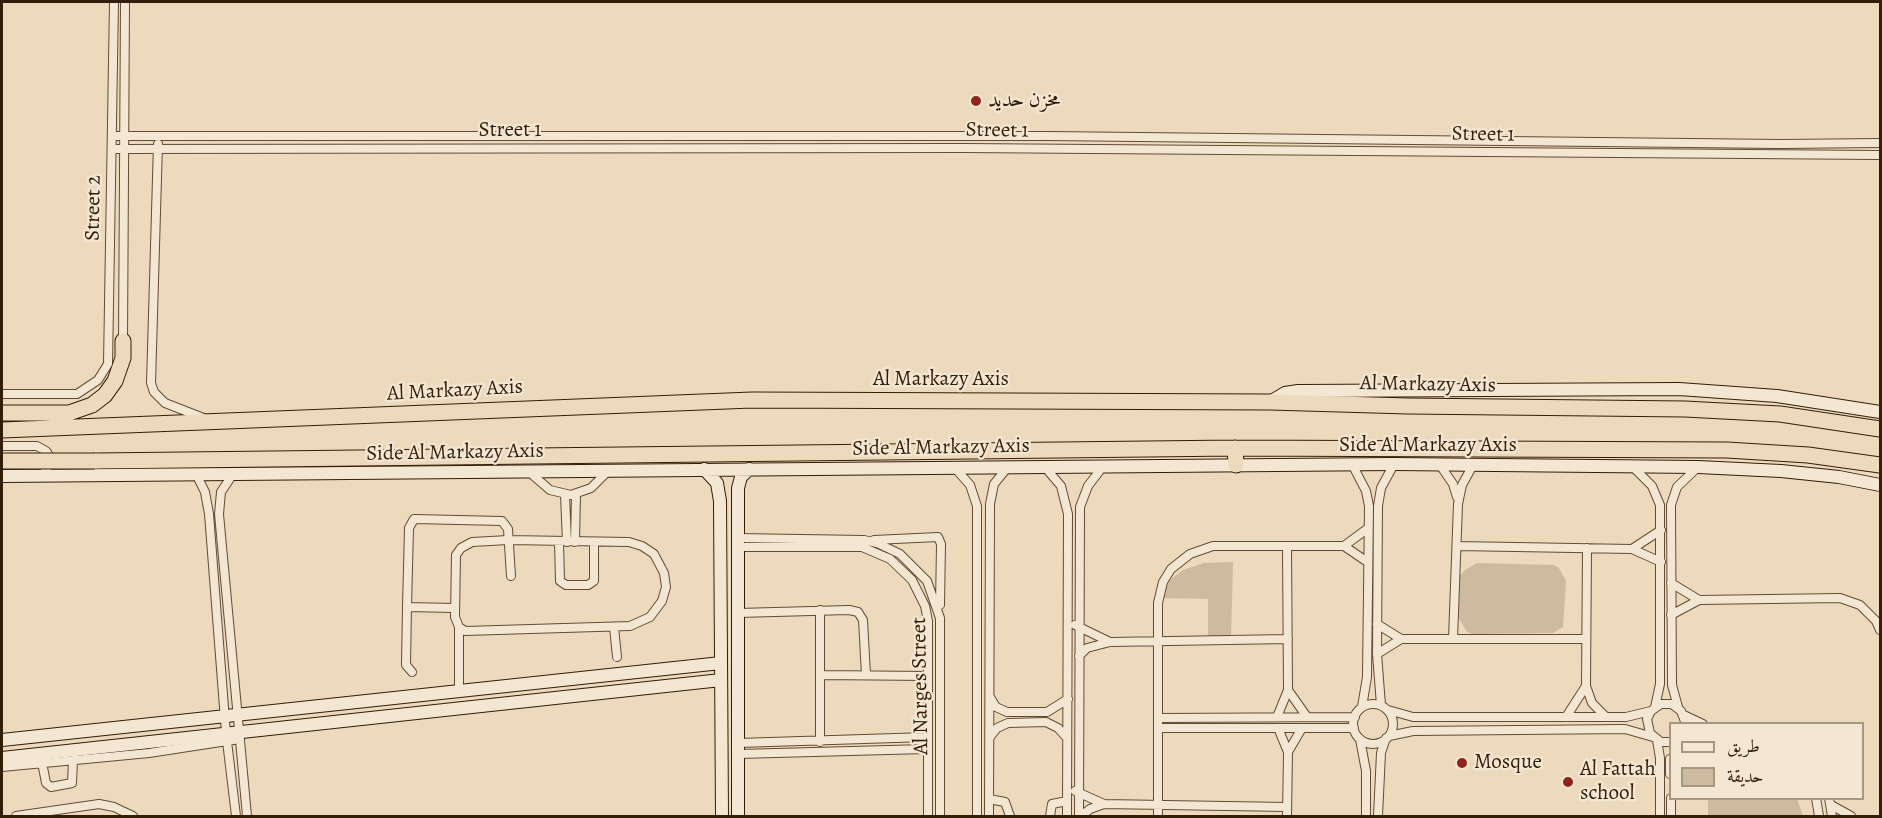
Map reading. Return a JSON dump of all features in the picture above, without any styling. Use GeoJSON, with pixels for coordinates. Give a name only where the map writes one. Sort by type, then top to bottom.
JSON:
{"type":"FeatureCollection","features":[{"type":"Feature","properties":{"kind":"highway"},"geometry":{"type":"LineString","coordinates":[[2,413],[69,413],[92,405],[105,395],[119,374],[123,342]]}},
{"type":"Feature","properties":{"kind":"highway","name":"Al Markazy Axis"},"geometry":{"type":"LineString","coordinates":[[2,430],[218,423],[688,401],[1270,402],[1685,409],[1780,414],[1881,429]]}},
{"type":"Feature","properties":{"kind":"highway"},"geometry":{"type":"LineString","coordinates":[[1235,448],[1236,465]]}},
{"type":"Feature","properties":{"kind":"highway"},"geometry":{"type":"LineString","coordinates":[[2,461],[1235,448],[1727,450],[1808,455],[1881,465]]}},
{"type":"Feature","properties":{"kind":"main road"},"geometry":{"type":"LineString","coordinates":[[1270,402],[1292,392],[1321,390],[1679,389],[1777,396],[1881,412]]}},
{"type":"Feature","properties":{"kind":"main road","name":"Side Al Markazy Axis"},"geometry":{"type":"LineString","coordinates":[[2,476],[1394,464],[1698,467],[1781,471],[1839,477],[1881,485]]}},
{"type":"Feature","properties":{"kind":"main road"},"geometry":{"type":"LineString","coordinates":[[704,469],[717,483],[720,501],[722,816]]}},
{"type":"Feature","properties":{"kind":"main road"},"geometry":{"type":"LineString","coordinates":[[738,816],[738,502],[739,482],[749,469]]}},
{"type":"Feature","properties":{"kind":"main road"},"geometry":{"type":"LineString","coordinates":[[720,501],[729,498],[738,502]]}},
{"type":"Feature","properties":{"kind":"main road"},"geometry":{"type":"LineString","coordinates":[[2,740],[721,663]]}},
{"type":"Feature","properties":{"kind":"main road"},"geometry":{"type":"LineString","coordinates":[[2,758],[42,758],[488,704],[721,680]]}},
{"type":"Feature","properties":{"kind":"main road"},"geometry":{"type":"LineString","coordinates":[[517,684],[513,694],[518,701]]}},
{"type":"Feature","properties":{"kind":"main road"},"geometry":{"type":"LineString","coordinates":[[488,704],[493,697],[489,687]]}},
{"type":"Feature","properties":{"kind":"street","name":"Street 2"},"geometry":{"type":"LineString","coordinates":[[2,394],[71,395],[89,388],[98,380],[109,358],[114,2]]}},
{"type":"Feature","properties":{"kind":"street","name":"Street 2"},"geometry":{"type":"LineString","coordinates":[[123,342],[125,2]]}},
{"type":"Feature","properties":{"kind":"street","name":"Street 1"},"geometry":{"type":"LineString","coordinates":[[112,136],[862,137],[1881,143]]}},
{"type":"Feature","properties":{"kind":"street"},"geometry":{"type":"LineString","coordinates":[[495,136],[495,149]]}},
{"type":"Feature","properties":{"kind":"street"},"geometry":{"type":"LineString","coordinates":[[159,137],[151,383],[157,396],[165,403],[218,423]]}},
{"type":"Feature","properties":{"kind":"street"},"geometry":{"type":"LineString","coordinates":[[862,137],[862,148]]}},
{"type":"Feature","properties":{"kind":"street","name":"Street 1"},"geometry":{"type":"LineString","coordinates":[[112,149],[862,148],[1881,155]]}},
{"type":"Feature","properties":{"kind":"street"},"geometry":{"type":"LineString","coordinates":[[2,446],[37,446],[46,451],[50,457],[49,466],[41,476]]}},
{"type":"Feature","properties":{"kind":"street"},"geometry":{"type":"LineString","coordinates":[[1352,464],[1366,490],[1369,506],[1366,561],[1367,677],[1362,707],[1354,717],[1354,728],[1365,754],[1366,816]]}},
{"type":"Feature","properties":{"kind":"street"},"geometry":{"type":"LineString","coordinates":[[1378,816],[1381,753],[1393,726],[1384,708],[1377,654],[1378,496],[1394,464]]}},
{"type":"Feature","properties":{"kind":"street"},"geometry":{"type":"LineString","coordinates":[[1080,816],[1080,507],[1088,486],[1104,465]]}},
{"type":"Feature","properties":{"kind":"street"},"geometry":{"type":"LineString","coordinates":[[1440,465],[1453,484],[1458,504]]}},
{"type":"Feature","properties":{"kind":"street"},"geometry":{"type":"LineString","coordinates":[[1453,639],[1458,504],[1462,485],[1473,465]]}},
{"type":"Feature","properties":{"kind":"street"},"geometry":{"type":"LineString","coordinates":[[1044,466],[1056,477],[1068,506],[1067,816]]}},
{"type":"Feature","properties":{"kind":"street"},"geometry":{"type":"LineString","coordinates":[[1631,466],[1656,492],[1660,505],[1660,684],[1647,724],[1655,738],[1660,758],[1660,816]]}},
{"type":"Feature","properties":{"kind":"street"},"geometry":{"type":"LineString","coordinates":[[955,467],[970,485],[977,506],[977,816]]}},
{"type":"Feature","properties":{"kind":"street"},"geometry":{"type":"LineString","coordinates":[[1685,719],[1672,693],[1671,505],[1677,487],[1698,467]]}},
{"type":"Feature","properties":{"kind":"street"},"geometry":{"type":"LineString","coordinates":[[989,816],[990,504],[994,484],[1007,468]]}},
{"type":"Feature","properties":{"kind":"street"},"geometry":{"type":"LineString","coordinates":[[528,471],[550,490],[565,495],[576,494],[591,488],[608,471]]}},
{"type":"Feature","properties":{"kind":"street"},"geometry":{"type":"LineString","coordinates":[[231,715],[219,514],[221,492],[233,474]]}},
{"type":"Feature","properties":{"kind":"street"},"geometry":{"type":"LineString","coordinates":[[197,476],[206,492],[209,514],[233,736],[236,816]]}},
{"type":"Feature","properties":{"kind":"street"},"geometry":{"type":"LineString","coordinates":[[576,494],[560,580],[566,585],[588,585],[594,581],[594,542]]}},
{"type":"Feature","properties":{"kind":"street"},"geometry":{"type":"LineString","coordinates":[[565,495],[567,542]]}},
{"type":"Feature","properties":{"kind":"street"},"geometry":{"type":"LineString","coordinates":[[209,514],[219,514]]}},
{"type":"Feature","properties":{"kind":"street"},"geometry":{"type":"LineString","coordinates":[[412,672],[406,665],[409,528],[414,519],[500,520],[507,526],[511,576]]}},
{"type":"Feature","properties":{"kind":"street"},"geometry":{"type":"LineString","coordinates":[[1344,546],[1367,529]]}},
{"type":"Feature","properties":{"kind":"street"},"geometry":{"type":"LineString","coordinates":[[1632,549],[1661,530]]}},
{"type":"Feature","properties":{"kind":"street"},"geometry":{"type":"LineString","coordinates":[[864,540],[938,537],[941,544],[940,618]]}},
{"type":"Feature","properties":{"kind":"street"},"geometry":{"type":"LineString","coordinates":[[459,627],[473,632],[614,627],[637,624],[655,613],[664,594],[664,573],[654,554],[642,546],[629,542],[508,540],[472,542],[458,551],[455,559],[454,608],[459,627],[459,690]]}},
{"type":"Feature","properties":{"kind":"street","name":"Al Narges Street"},"geometry":{"type":"LineString","coordinates":[[737,542],[864,540],[894,551],[920,571],[933,593],[940,618],[940,816]]}},
{"type":"Feature","properties":{"kind":"street","name":"Al Narges Street"},"geometry":{"type":"LineString","coordinates":[[737,542],[862,547],[890,559],[912,580],[925,606],[928,621],[926,749],[928,816]]}},
{"type":"Feature","properties":{"kind":"street"},"geometry":{"type":"LineString","coordinates":[[1277,717],[1288,690],[1287,546]]}},
{"type":"Feature","properties":{"kind":"street"},"geometry":{"type":"LineString","coordinates":[[1158,816],[1158,641],[1160,591],[1167,575],[1180,561],[1207,547],[1344,546],[1366,561]]}},
{"type":"Feature","properties":{"kind":"street"},"geometry":{"type":"LineString","coordinates":[[1456,546],[1632,549],[1661,562]]}},
{"type":"Feature","properties":{"kind":"street"},"geometry":{"type":"LineString","coordinates":[[1587,548],[1586,686],[1592,703],[1606,717]]}},
{"type":"Feature","properties":{"kind":"street"},"geometry":{"type":"LineString","coordinates":[[1671,583],[1699,600]]}},
{"type":"Feature","properties":{"kind":"street"},"geometry":{"type":"LineString","coordinates":[[1671,615],[1699,600],[1845,599],[1869,612],[1881,630]]}},
{"type":"Feature","properties":{"kind":"street"},"geometry":{"type":"LineString","coordinates":[[407,607],[454,608]]}},
{"type":"Feature","properties":{"kind":"street"},"geometry":{"type":"LineString","coordinates":[[820,610],[820,742]]}},
{"type":"Feature","properties":{"kind":"street"},"geometry":{"type":"LineString","coordinates":[[738,613],[854,610],[861,615],[866,675]]}},
{"type":"Feature","properties":{"kind":"street"},"geometry":{"type":"LineString","coordinates":[[1377,624],[1401,639],[1586,639]]}},
{"type":"Feature","properties":{"kind":"street"},"geometry":{"type":"LineString","coordinates":[[1068,625],[1079,626],[1110,642]]}},
{"type":"Feature","properties":{"kind":"street"},"geometry":{"type":"LineString","coordinates":[[614,627],[617,657]]}},
{"type":"Feature","properties":{"kind":"street"},"geometry":{"type":"LineString","coordinates":[[1079,656],[1087,648],[1110,642],[1288,639]]}},
{"type":"Feature","properties":{"kind":"street"},"geometry":{"type":"LineString","coordinates":[[1377,654],[1401,639]]}},
{"type":"Feature","properties":{"kind":"street"},"geometry":{"type":"LineString","coordinates":[[820,675],[928,676]]}},
{"type":"Feature","properties":{"kind":"street"},"geometry":{"type":"LineString","coordinates":[[1566,717],[1586,686]]}},
{"type":"Feature","properties":{"kind":"street"},"geometry":{"type":"LineString","coordinates":[[1288,690],[1307,717]]}},
{"type":"Feature","properties":{"kind":"street"},"geometry":{"type":"LineString","coordinates":[[990,697],[996,707],[1007,712],[1047,712],[1068,699]]}},
{"type":"Feature","properties":{"kind":"street"},"geometry":{"type":"LineString","coordinates":[[1362,707],[1384,708],[1413,717],[1606,717],[1632,716],[1666,704],[1678,707]]}},
{"type":"Feature","properties":{"kind":"street"},"geometry":{"type":"LineString","coordinates":[[1158,717],[1354,717]]}},
{"type":"Feature","properties":{"kind":"street"},"geometry":{"type":"LineString","coordinates":[[989,738],[997,728],[1008,723],[1046,722],[1058,728],[1068,738]]}},
{"type":"Feature","properties":{"kind":"street"},"geometry":{"type":"LineString","coordinates":[[1158,728],[1354,728]]}},
{"type":"Feature","properties":{"kind":"street"},"geometry":{"type":"LineString","coordinates":[[1080,816],[1104,804],[1287,812],[1288,752],[1278,728]]}},
{"type":"Feature","properties":{"kind":"street"},"geometry":{"type":"LineString","coordinates":[[1288,752],[1302,728]]}},
{"type":"Feature","properties":{"kind":"street"},"geometry":{"type":"LineString","coordinates":[[1360,738],[1376,743],[1388,737],[1413,731],[1625,729],[1669,742]]}},
{"type":"Feature","properties":{"kind":"street"},"geometry":{"type":"LineString","coordinates":[[2,767],[42,758],[73,760],[149,753],[233,736]]}},
{"type":"Feature","properties":{"kind":"street"},"geometry":{"type":"LineString","coordinates":[[233,736],[247,816]]}},
{"type":"Feature","properties":{"kind":"street"},"geometry":{"type":"LineString","coordinates":[[738,749],[927,737]]}},
{"type":"Feature","properties":{"kind":"street"},"geometry":{"type":"LineString","coordinates":[[738,749],[926,749]]}},
{"type":"Feature","properties":{"kind":"street"},"geometry":{"type":"LineString","coordinates":[[42,758],[46,783],[51,787],[69,786],[74,780],[73,760]]}},
{"type":"Feature","properties":{"kind":"street"},"geometry":{"type":"LineString","coordinates":[[1067,791],[1079,791],[1104,804]]}},
{"type":"Feature","properties":{"kind":"street"},"geometry":{"type":"LineString","coordinates":[[989,799],[1005,802],[1010,816]]}},
{"type":"Feature","properties":{"kind":"street"},"geometry":{"type":"LineString","coordinates":[[1671,800],[1671,816]]}},
{"type":"Feature","properties":{"kind":"street"},"geometry":{"type":"LineString","coordinates":[[1816,800],[1819,816]]}},
{"type":"Feature","properties":{"kind":"street"},"geometry":{"type":"LineString","coordinates":[[1050,816],[1052,804],[1067,801]]}},
{"type":"Feature","properties":{"kind":"street"},"geometry":{"type":"LineString","coordinates":[[1830,802],[1832,816]]}},
{"type":"Feature","properties":{"kind":"street"},"geometry":{"type":"LineString","coordinates":[[1830,802],[1851,816]]}},
{"type":"Feature","properties":{"kind":"street"},"geometry":{"type":"LineString","coordinates":[[15,816],[99,804],[114,807],[133,816]]}},
{"type":"Feature","properties":{"kind":"green space"},"geometry":{"type":"Polygon","coordinates":[[[1233,562],[1231,639],[1208,639],[1208,599],[1161,598],[1170,580],[1183,570],[1204,563],[1233,562]]]}},
{"type":"Feature","properties":{"kind":"green space"},"geometry":{"type":"Polygon","coordinates":[[[1477,563],[1554,565],[1559,568],[1566,581],[1563,627],[1553,633],[1473,634],[1467,632],[1458,617],[1458,578],[1465,570],[1477,563]]]}},
{"type":"Feature","properties":{"kind":"green space"},"geometry":{"type":"Polygon","coordinates":[[[1708,800],[1797,800],[1803,816],[1708,816],[1708,800]]]}},
{"type":"Feature","properties":{"kind":"place","name":"مخزن حديد"},"geometry":{"type":"Point","coordinates":[976,101]}},
{"type":"Feature","properties":{"kind":"place","name":"Mosque"},"geometry":{"type":"Point","coordinates":[1462,763]}},
{"type":"Feature","properties":{"kind":"place","name":"Al Fattah school"},"geometry":{"type":"Point","coordinates":[1568,782]}}]}
